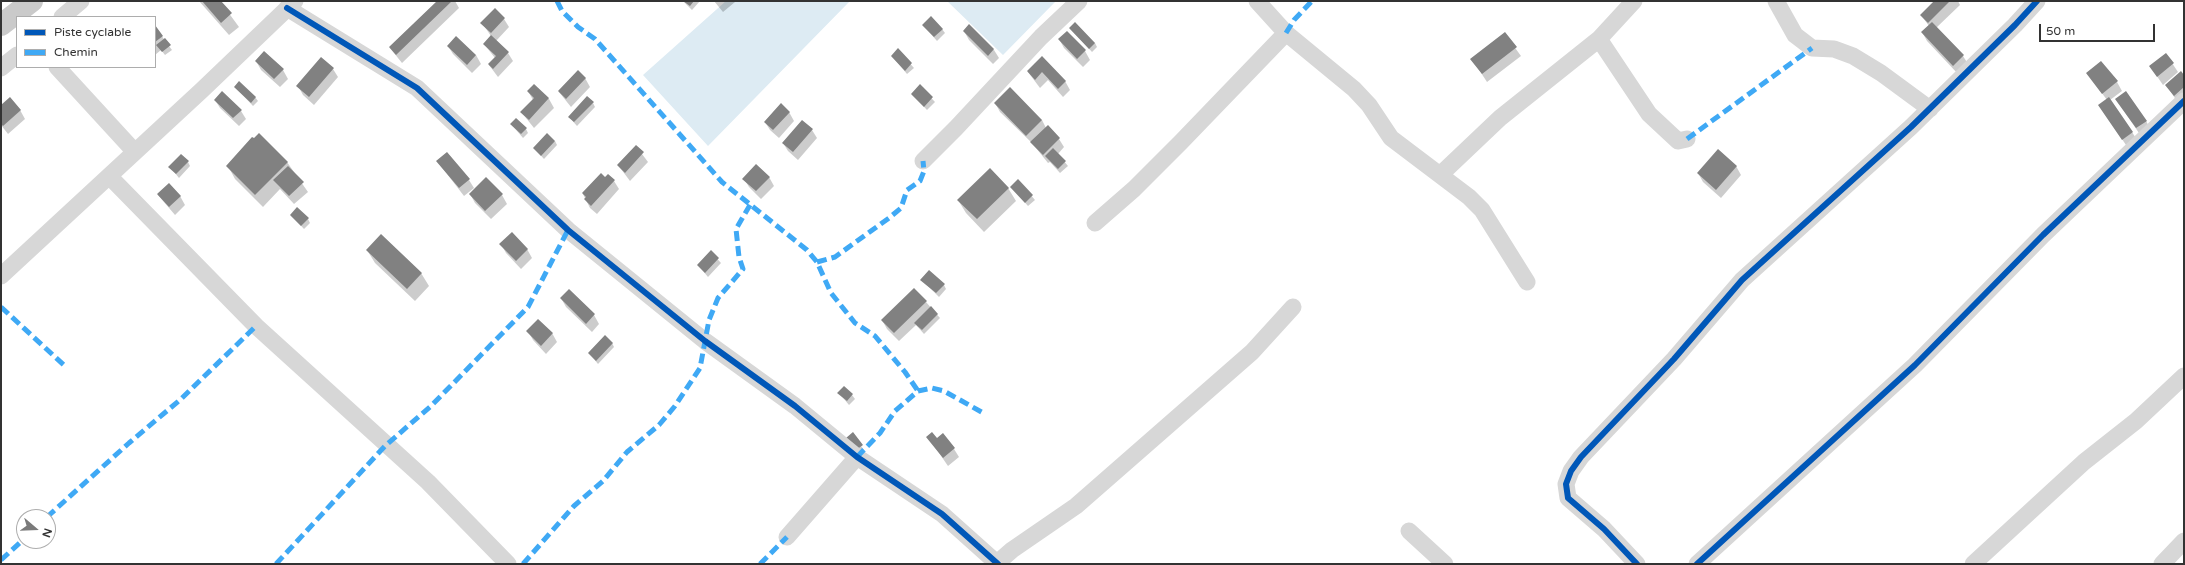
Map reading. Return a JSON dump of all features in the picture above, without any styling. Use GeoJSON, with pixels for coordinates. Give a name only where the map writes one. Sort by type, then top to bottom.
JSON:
{"type":"FeatureCollection","features":[{"type":"Feature","properties":{"kind":"main road"},"geometry":{"type":"LineString","coordinates":[[1,25],[32,1]]}},
{"type":"Feature","properties":{"kind":"street"},"geometry":{"type":"LineString","coordinates":[[63,16],[81,1]]}},
{"type":"Feature","properties":{"kind":"street"},"geometry":{"type":"LineString","coordinates":[[923,161],[1041,37],[1079,1]]}},
{"type":"Feature","properties":{"kind":"street"},"geometry":{"type":"LineString","coordinates":[[1257,1],[1286,33],[1354,89],[1369,105],[1391,138],[1440,174],[1469,197],[1482,210],[1527,282]]}},
{"type":"Feature","properties":{"kind":"street"},"geometry":{"type":"LineString","coordinates":[[1440,174],[1500,118],[1599,39],[1634,1]]}},
{"type":"Feature","properties":{"kind":"street"},"geometry":{"type":"LineString","coordinates":[[1776,1],[1795,35],[1812,48],[1834,49],[1853,56],[1881,73],[1930,109]]}},
{"type":"Feature","properties":{"kind":"street"},"geometry":{"type":"LineString","coordinates":[[1638,564],[1604,530],[1568,498],[1566,484],[1570,471],[1581,457],[1674,358],[1742,280],[1930,109],[2037,1]]}},
{"type":"Feature","properties":{"kind":"street"},"geometry":{"type":"LineString","coordinates":[[1,276],[291,5],[417,88],[568,230],[705,341],[795,406],[857,457],[942,514],[997,564],[1012,550],[1076,506],[1252,352],[1293,308]]}},
{"type":"Feature","properties":{"kind":"street"},"geometry":{"type":"LineString","coordinates":[[1095,223],[1134,189],[1286,33]]}},
{"type":"Feature","properties":{"kind":"street"},"geometry":{"type":"LineString","coordinates":[[1599,39],[1649,114],[1678,141],[1687,139]]}},
{"type":"Feature","properties":{"kind":"street"},"geometry":{"type":"LineString","coordinates":[[1,68],[16,56]]}},
{"type":"Feature","properties":{"kind":"street"},"geometry":{"type":"LineString","coordinates":[[58,68],[135,152]]}},
{"type":"Feature","properties":{"kind":"street"},"geometry":{"type":"LineString","coordinates":[[1697,564],[1915,365],[2044,235],[2184,101]]}},
{"type":"Feature","properties":{"kind":"street"},"geometry":{"type":"LineString","coordinates":[[109,176],[256,326],[428,482],[508,564]]}},
{"type":"Feature","properties":{"kind":"street"},"geometry":{"type":"LineString","coordinates":[[1973,564],[2084,462],[2136,421],[2184,376]]}},
{"type":"Feature","properties":{"kind":"street"},"geometry":{"type":"LineString","coordinates":[[787,537],[857,457]]}},
{"type":"Feature","properties":{"kind":"street"},"geometry":{"type":"LineString","coordinates":[[1409,531],[1445,564]]}},
{"type":"Feature","properties":{"kind":"street"},"geometry":{"type":"LineString","coordinates":[[2162,564],[2184,541]]}},
{"type":"Feature","properties":{"kind":"shaded area"},"geometry":{"type":"Polygon","coordinates":[[[726,1],[850,1],[708,146],[643,75],[726,1]]]}},
{"type":"Feature","properties":{"kind":"shaded area"},"geometry":{"type":"Polygon","coordinates":[[[947,1],[1056,1],[1003,55],[947,1]]]}},
{"type":"Feature","properties":{"kind":"building"},"geometry":{"type":"Polygon","coordinates":[[[202,1],[221,1],[232,13],[221,23],[202,1]]]}},
{"type":"Feature","properties":{"kind":"building"},"geometry":{"type":"Polygon","coordinates":[[[437,1],[452,1],[396,55],[389,47],[437,1]]]}},
{"type":"Feature","properties":{"kind":"building"},"geometry":{"type":"Polygon","coordinates":[[[683,1],[694,1],[690,6],[683,1]]]}},
{"type":"Feature","properties":{"kind":"building"},"geometry":{"type":"Polygon","coordinates":[[[1934,1],[1950,1],[1928,23],[1920,15],[1934,1]]]}},
{"type":"Feature","properties":{"kind":"building"},"geometry":{"type":"Polygon","coordinates":[[[495,8],[505,18],[491,33],[480,23],[495,8]]]}},
{"type":"Feature","properties":{"kind":"building"},"geometry":{"type":"Polygon","coordinates":[[[931,16],[943,29],[934,37],[922,25],[931,16]]]}},
{"type":"Feature","properties":{"kind":"building"},"geometry":{"type":"Polygon","coordinates":[[[1075,22],[1095,43],[1089,49],[1069,28],[1075,22]]]}},
{"type":"Feature","properties":{"kind":"building"},"geometry":{"type":"Polygon","coordinates":[[[1932,22],[1964,55],[1953,66],[1921,32],[1932,22]]]}},
{"type":"Feature","properties":{"kind":"building"},"geometry":{"type":"Polygon","coordinates":[[[969,24],[994,49],[988,56],[963,31],[969,24]]]}},
{"type":"Feature","properties":{"kind":"building"},"geometry":{"type":"Polygon","coordinates":[[[156,26],[163,36],[156,41],[156,26]]]}},
{"type":"Feature","properties":{"kind":"building"},"geometry":{"type":"Polygon","coordinates":[[[1067,31],[1086,50],[1077,59],[1058,39],[1067,31]]]}},
{"type":"Feature","properties":{"kind":"building"},"geometry":{"type":"Polygon","coordinates":[[[1505,32],[1517,47],[1482,74],[1470,59],[1505,32]]]}},
{"type":"Feature","properties":{"kind":"building"},"geometry":{"type":"Polygon","coordinates":[[[491,35],[509,52],[493,69],[488,64],[496,56],[483,44],[491,35]]]}},
{"type":"Feature","properties":{"kind":"building"},"geometry":{"type":"Polygon","coordinates":[[[456,36],[476,55],[467,65],[447,46],[456,36]]]}},
{"type":"Feature","properties":{"kind":"building"},"geometry":{"type":"Polygon","coordinates":[[[165,38],[171,45],[162,52],[156,45],[165,38]]]}},
{"type":"Feature","properties":{"kind":"building"},"geometry":{"type":"Polygon","coordinates":[[[898,48],[912,63],[905,71],[891,56],[898,48]]]}},
{"type":"Feature","properties":{"kind":"building"},"geometry":{"type":"Polygon","coordinates":[[[264,51],[284,69],[274,79],[255,61],[264,51]]]}},
{"type":"Feature","properties":{"kind":"building"},"geometry":{"type":"Polygon","coordinates":[[[2166,53],[2174,63],[2157,77],[2149,66],[2166,53]]]}},
{"type":"Feature","properties":{"kind":"building"},"geometry":{"type":"Polygon","coordinates":[[[1042,56],[1066,81],[1058,89],[1042,72],[1035,80],[1027,71],[1042,56]]]}},
{"type":"Feature","properties":{"kind":"building"},"geometry":{"type":"Polygon","coordinates":[[[321,57],[334,68],[309,97],[296,86],[321,57]]]}},
{"type":"Feature","properties":{"kind":"building"},"geometry":{"type":"Polygon","coordinates":[[[2101,61],[2118,81],[2102,94],[2086,73],[2101,61]]]}},
{"type":"Feature","properties":{"kind":"building"},"geometry":{"type":"Polygon","coordinates":[[[578,70],[586,78],[566,99],[558,91],[578,70]]]}},
{"type":"Feature","properties":{"kind":"building"},"geometry":{"type":"Polygon","coordinates":[[[2181,71],[2184,75],[2184,87],[2174,96],[2165,85],[2181,71]]]}},
{"type":"Feature","properties":{"kind":"building"},"geometry":{"type":"Polygon","coordinates":[[[239,81],[256,97],[251,103],[234,87],[239,81]]]}},
{"type":"Feature","properties":{"kind":"building"},"geometry":{"type":"Polygon","coordinates":[[[534,84],[549,98],[529,120],[520,112],[534,98],[527,91],[534,84]]]}},
{"type":"Feature","properties":{"kind":"building"},"geometry":{"type":"Polygon","coordinates":[[[920,84],[933,97],[924,107],[911,94],[920,84]]]}},
{"type":"Feature","properties":{"kind":"building"},"geometry":{"type":"Polygon","coordinates":[[[1010,87],[1042,120],[1026,136],[994,103],[1010,87]]]}},
{"type":"Feature","properties":{"kind":"building"},"geometry":{"type":"Polygon","coordinates":[[[222,91],[242,110],[233,118],[214,100],[222,91]]]}},
{"type":"Feature","properties":{"kind":"building"},"geometry":{"type":"Polygon","coordinates":[[[2126,91],[2147,121],[2136,128],[2115,99],[2126,91]]]}},
{"type":"Feature","properties":{"kind":"building"},"geometry":{"type":"Polygon","coordinates":[[[587,96],[594,102],[574,122],[568,117],[587,96]]]}},
{"type":"Feature","properties":{"kind":"building"},"geometry":{"type":"Polygon","coordinates":[[[10,97],[21,110],[3,126],[1,124],[1,105],[10,97]]]}},
{"type":"Feature","properties":{"kind":"building"},"geometry":{"type":"Polygon","coordinates":[[[2109,97],[2133,132],[2122,140],[2098,105],[2109,97]]]}},
{"type":"Feature","properties":{"kind":"building"},"geometry":{"type":"Polygon","coordinates":[[[781,103],[790,112],[773,130],[764,122],[781,103]]]}},
{"type":"Feature","properties":{"kind":"building"},"geometry":{"type":"Polygon","coordinates":[[[516,118],[527,128],[521,134],[510,124],[516,118]]]}},
{"type":"Feature","properties":{"kind":"building"},"geometry":{"type":"Polygon","coordinates":[[[802,120],[813,129],[793,152],[782,143],[802,120]]]}},
{"type":"Feature","properties":{"kind":"building"},"geometry":{"type":"Polygon","coordinates":[[[1048,125],[1060,138],[1043,155],[1030,142],[1048,125]]]}},
{"type":"Feature","properties":{"kind":"building"},"geometry":{"type":"Polygon","coordinates":[[[259,133],[288,162],[255,195],[226,166],[252,137],[254,138],[259,133]]]}},
{"type":"Feature","properties":{"kind":"building"},"geometry":{"type":"Polygon","coordinates":[[[547,133],[555,141],[541,156],[533,148],[547,133]]]}},
{"type":"Feature","properties":{"kind":"building"},"geometry":{"type":"Polygon","coordinates":[[[636,145],[644,152],[625,173],[617,165],[636,145]]]}},
{"type":"Feature","properties":{"kind":"building"},"geometry":{"type":"Polygon","coordinates":[[[1053,148],[1066,161],[1058,169],[1045,156],[1053,148]]]}},
{"type":"Feature","properties":{"kind":"building"},"geometry":{"type":"Polygon","coordinates":[[[1718,149],[1737,166],[1716,190],[1697,173],[1718,149]]]}},
{"type":"Feature","properties":{"kind":"building"},"geometry":{"type":"Polygon","coordinates":[[[447,152],[470,179],[459,188],[436,161],[447,152]]]}},
{"type":"Feature","properties":{"kind":"building"},"geometry":{"type":"Polygon","coordinates":[[[181,154],[189,161],[176,174],[168,167],[181,154]]]}},
{"type":"Feature","properties":{"kind":"building"},"geometry":{"type":"Polygon","coordinates":[[[756,164],[770,177],[756,191],[742,179],[756,164]]]}},
{"type":"Feature","properties":{"kind":"building"},"geometry":{"type":"Polygon","coordinates":[[[288,166],[304,182],[289,196],[273,180],[288,166]]]}},
{"type":"Feature","properties":{"kind":"building"},"geometry":{"type":"Polygon","coordinates":[[[990,168],[1009,188],[977,219],[957,200],[990,168]]]}},
{"type":"Feature","properties":{"kind":"building"},"geometry":{"type":"Polygon","coordinates":[[[601,173],[605,177],[608,174],[615,180],[591,206],[584,199],[586,197],[582,193],[601,173]]]}},
{"type":"Feature","properties":{"kind":"building"},"geometry":{"type":"Polygon","coordinates":[[[486,177],[503,194],[485,211],[469,194],[486,177]]]}},
{"type":"Feature","properties":{"kind":"building"},"geometry":{"type":"Polygon","coordinates":[[[1018,179],[1033,195],[1025,203],[1010,187],[1018,179]]]}},
{"type":"Feature","properties":{"kind":"building"},"geometry":{"type":"Polygon","coordinates":[[[169,183],[181,196],[169,207],[157,194],[169,183]]]}},
{"type":"Feature","properties":{"kind":"building"},"geometry":{"type":"Polygon","coordinates":[[[297,207],[309,218],[301,226],[290,215],[297,207]]]}},
{"type":"Feature","properties":{"kind":"building"},"geometry":{"type":"Polygon","coordinates":[[[512,232],[528,249],[516,261],[499,244],[512,232]]]}},
{"type":"Feature","properties":{"kind":"building"},"geometry":{"type":"Polygon","coordinates":[[[381,234],[422,273],[407,289],[366,250],[381,234]]]}},
{"type":"Feature","properties":{"kind":"building"},"geometry":{"type":"Polygon","coordinates":[[[711,250],[719,258],[705,273],[697,265],[711,250]]]}},
{"type":"Feature","properties":{"kind":"building"},"geometry":{"type":"Polygon","coordinates":[[[929,270],[945,284],[936,293],[920,280],[929,270]]]}},
{"type":"Feature","properties":{"kind":"building"},"geometry":{"type":"Polygon","coordinates":[[[914,288],[927,301],[894,333],[881,320],[914,288]]]}},
{"type":"Feature","properties":{"kind":"building"},"geometry":{"type":"Polygon","coordinates":[[[569,289],[595,314],[586,324],[560,298],[569,289]]]}},
{"type":"Feature","properties":{"kind":"building"},"geometry":{"type":"Polygon","coordinates":[[[931,306],[938,314],[922,330],[914,323],[931,306]]]}},
{"type":"Feature","properties":{"kind":"building"},"geometry":{"type":"Polygon","coordinates":[[[538,319],[553,333],[541,346],[526,331],[538,319]]]}},
{"type":"Feature","properties":{"kind":"building"},"geometry":{"type":"Polygon","coordinates":[[[605,335],[613,343],[596,361],[588,353],[605,335]]]}},
{"type":"Feature","properties":{"kind":"building"},"geometry":{"type":"Polygon","coordinates":[[[844,386],[853,394],[847,401],[837,393],[844,386]]]}},
{"type":"Feature","properties":{"kind":"building"},"geometry":{"type":"Polygon","coordinates":[[[853,432],[863,445],[856,450],[846,438],[853,432]]]}},
{"type":"Feature","properties":{"kind":"building"},"geometry":{"type":"Polygon","coordinates":[[[932,432],[937,438],[943,433],[955,448],[943,458],[926,437],[932,432]]]}},
{"type":"Feature","properties":{"kind":"marked path"},"geometry":{"type":"LineString","coordinates":[[557,1],[562,11],[578,27],[595,39],[722,182],[807,250],[817,262],[831,293],[855,323],[875,336],[905,372],[918,391]]}},
{"type":"Feature","properties":{"kind":"marked path"},"geometry":{"type":"LineString","coordinates":[[1286,33],[1294,20],[1312,1]]}},
{"type":"Feature","properties":{"kind":"marked path"},"geometry":{"type":"LineString","coordinates":[[1687,139],[1812,48]]}},
{"type":"Feature","properties":{"kind":"marked path"},"geometry":{"type":"LineString","coordinates":[[817,262],[835,257],[901,208],[907,190],[920,181],[924,171],[923,161]]}},
{"type":"Feature","properties":{"kind":"marked path"},"geometry":{"type":"LineString","coordinates":[[523,564],[574,506],[603,481],[627,452],[659,425],[675,406],[700,368],[709,320],[718,298],[743,269],[739,257],[736,229],[750,205]]}},
{"type":"Feature","properties":{"kind":"marked path"},"geometry":{"type":"LineString","coordinates":[[276,564],[385,446],[431,406],[528,307],[568,230]]}},
{"type":"Feature","properties":{"kind":"marked path"},"geometry":{"type":"LineString","coordinates":[[1,307],[67,368]]}},
{"type":"Feature","properties":{"kind":"marked path"},"geometry":{"type":"LineString","coordinates":[[56,509],[129,443],[181,399],[256,326]]}},
{"type":"Feature","properties":{"kind":"marked path"},"geometry":{"type":"LineString","coordinates":[[857,457],[880,433],[895,411],[918,391],[932,388],[944,391],[985,414]]}},
{"type":"Feature","properties":{"kind":"marked path"},"geometry":{"type":"LineString","coordinates":[[760,564],[787,537]]}},
{"type":"Feature","properties":{"kind":"marked path"},"geometry":{"type":"LineString","coordinates":[[1,560],[16,546]]}},
{"type":"Feature","properties":{"kind":"cycle path"},"geometry":{"type":"LineString","coordinates":[[1637,564],[1604,529],[1568,498],[1566,484],[1571,471],[1581,457],[1674,359],[1742,280],[1911,127],[2015,25],[2037,1]]}},
{"type":"Feature","properties":{"kind":"cycle path"},"geometry":{"type":"LineString","coordinates":[[287,8],[417,88],[568,230],[705,341],[795,406],[857,457],[942,514],[998,564]]}},
{"type":"Feature","properties":{"kind":"cycle path"},"geometry":{"type":"LineString","coordinates":[[1697,564],[1915,365],[2043,235],[2184,101]]}}]}
